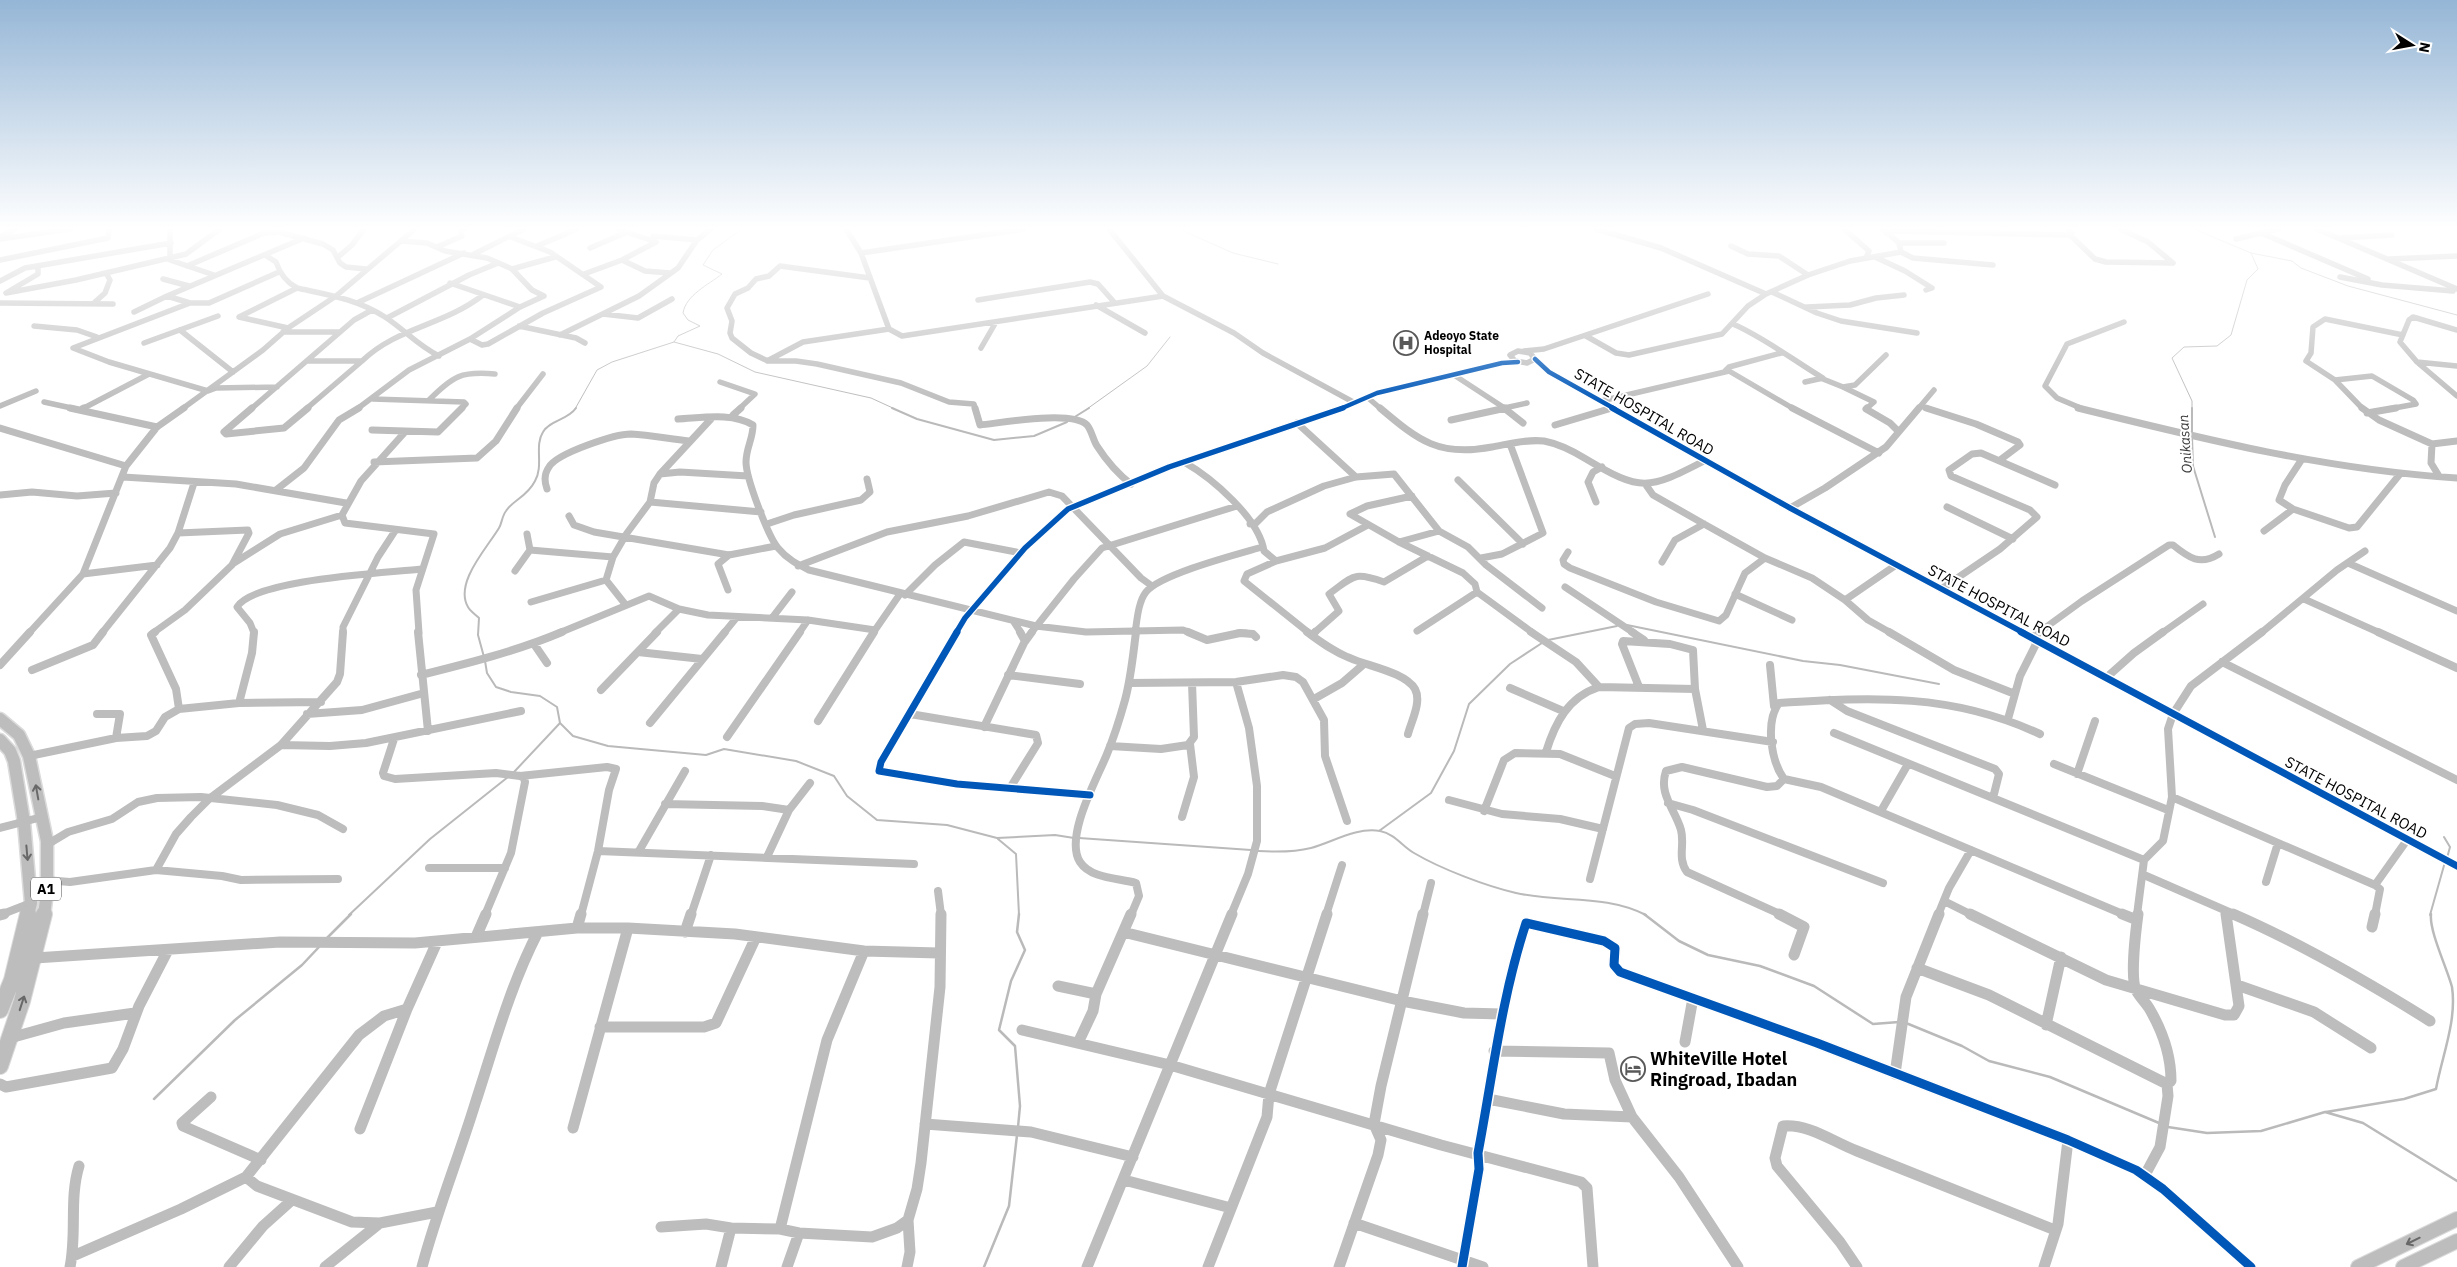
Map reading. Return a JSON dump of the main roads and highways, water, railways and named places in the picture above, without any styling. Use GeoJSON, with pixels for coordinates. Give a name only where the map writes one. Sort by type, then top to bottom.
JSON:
{"type":"FeatureCollection","features":[{"type":"Feature","properties":{"kind":"highway","name":"A1"},"geometry":{"type":"LineString","coordinates":[[0,719],[19,735],[29,756],[47,841],[45,880],[47,892],[35,958],[0,1066]]}},
{"type":"Feature","properties":{"kind":"highway","name":"A1"},"geometry":{"type":"LineString","coordinates":[[0,740],[10,751],[14,761],[24,822],[31,903],[12,980],[0,1010]]}},
{"type":"Feature","properties":{"kind":"main road"},"geometry":{"type":"LineString","coordinates":[[2358,1267],[2457,1219]]}},
{"type":"Feature","properties":{"kind":"main road"},"geometry":{"type":"LineString","coordinates":[[2403,1267],[2457,1241]]}},
{"type":"Feature","properties":{"kind":"waterway"},"geometry":{"type":"LineString","coordinates":[[674,342],[678,336],[700,326],[688,320],[683,313],[688,301],[702,288]]}},
{"type":"Feature","properties":{"kind":"waterway","name":"Onikasan"},"geometry":{"type":"LineString","coordinates":[[2192,433],[2192,401],[2172,358],[2184,347],[2217,346],[2231,335],[2245,288]]}},
{"type":"Feature","properties":{"kind":"waterway"},"geometry":{"type":"LineString","coordinates":[[2356,288],[2457,315]]}},
{"type":"Feature","properties":{"kind":"waterway"},"geometry":{"type":"LineString","coordinates":[[1087,409],[1147,366],[1170,337]]}},
{"type":"Feature","properties":{"kind":"waterway"},"geometry":{"type":"LineString","coordinates":[[575,409],[597,370],[612,362],[674,342]]}},
{"type":"Feature","properties":{"kind":"waterway"},"geometry":{"type":"LineString","coordinates":[[674,342],[718,354],[755,372],[871,398],[895,409]]}},
{"type":"Feature","properties":{"kind":"waterway"},"geometry":{"type":"LineString","coordinates":[[484,657],[478,635],[479,618],[469,608],[465,598],[465,587],[468,577],[480,555],[499,528],[506,511],[528,491],[535,481],[539,469],[539,443],[543,432],[550,425],[573,412],[576,408]]}},
{"type":"Feature","properties":{"kind":"waterway"},"geometry":{"type":"LineString","coordinates":[[892,408],[917,419],[994,440],[1034,436],[1067,422]]}},
{"type":"Feature","properties":{"kind":"waterway"},"geometry":{"type":"LineString","coordinates":[[1073,418],[1089,408]]}},
{"type":"Feature","properties":{"kind":"waterway","name":"Onikasan"},"geometry":{"type":"LineString","coordinates":[[2192,437],[2193,466],[2215,537]]}},
{"type":"Feature","properties":{"kind":"waterway"},"geometry":{"type":"LineString","coordinates":[[1627,625],[1803,661],[1840,665],[1939,684]]}},
{"type":"Feature","properties":{"kind":"waterway"},"geometry":{"type":"LineString","coordinates":[[1548,640],[1617,626]]}},
{"type":"Feature","properties":{"kind":"waterway"},"geometry":{"type":"LineString","coordinates":[[1379,831],[1431,793],[1454,751],[1469,704],[1510,664],[1542,643]]}},
{"type":"Feature","properties":{"kind":"waterway"},"geometry":{"type":"LineString","coordinates":[[485,661],[487,673],[496,687],[511,692],[540,696],[557,707],[560,723]]}},
{"type":"Feature","properties":{"kind":"waterway"},"geometry":{"type":"LineString","coordinates":[[514,772],[560,723]]}},
{"type":"Feature","properties":{"kind":"waterway"},"geometry":{"type":"LineString","coordinates":[[560,723],[573,736],[608,746],[706,755],[724,749],[796,761],[834,776],[847,796],[877,820],[947,825],[997,838],[1055,835],[1074,838]]}},
{"type":"Feature","properties":{"kind":"waterway"},"geometry":{"type":"LineString","coordinates":[[349,915],[430,839],[508,777]]}},
{"type":"Feature","properties":{"kind":"waterway"},"geometry":{"type":"LineString","coordinates":[[1258,851],[1305,849],[1353,833],[1371,830],[1379,831]]}},
{"type":"Feature","properties":{"kind":"waterway"},"geometry":{"type":"LineString","coordinates":[[1379,831],[1390,835],[1425,859],[1450,871],[1491,886],[1533,896],[1615,904],[1644,914]]}},
{"type":"Feature","properties":{"kind":"waterway"},"geometry":{"type":"LineString","coordinates":[[2444,837],[2450,847],[2447,858]]}},
{"type":"Feature","properties":{"kind":"waterway"},"geometry":{"type":"LineString","coordinates":[[1079,838],[1251,850]]}},
{"type":"Feature","properties":{"kind":"waterway"},"geometry":{"type":"LineString","coordinates":[[998,839],[1016,854],[1019,914]]}},
{"type":"Feature","properties":{"kind":"waterway"},"geometry":{"type":"LineString","coordinates":[[2430,915],[2445,862]]}},
{"type":"Feature","properties":{"kind":"waterway"},"geometry":{"type":"LineString","coordinates":[[327,938],[351,914]]}},
{"type":"Feature","properties":{"kind":"waterway"},"geometry":{"type":"LineString","coordinates":[[1018,1127],[1020,1106],[1015,1046],[999,1030],[1011,981],[1025,950],[1017,932],[1019,914]]}},
{"type":"Feature","properties":{"kind":"waterway"},"geometry":{"type":"LineString","coordinates":[[1644,914],[1679,941],[1708,955],[1760,966],[1814,986],[1873,1024],[1899,1022]]}},
{"type":"Feature","properties":{"kind":"waterway"},"geometry":{"type":"LineString","coordinates":[[2326,1112],[2404,1099],[2436,1089],[2451,1026],[2453,1000],[2452,987],[2433,930],[2431,914]]}},
{"type":"Feature","properties":{"kind":"waterway"},"geometry":{"type":"LineString","coordinates":[[154,1099],[235,1020],[302,965],[319,947]]}},
{"type":"Feature","properties":{"kind":"waterway"},"geometry":{"type":"LineString","coordinates":[[1906,1023],[1962,1046],[1989,1061],[2050,1077],[2159,1123]]}},
{"type":"Feature","properties":{"kind":"waterway"},"geometry":{"type":"LineString","coordinates":[[2168,1127],[2207,1133],[2261,1131],[2325,1112],[2363,1123],[2457,1181]]}},
{"type":"Feature","properties":{"kind":"waterway"},"geometry":{"type":"LineString","coordinates":[[984,1267],[1009,1206],[1017,1135]]}},
{"type":"Feature","properties":{"kind":"place","name":"Adeoyo State Hospital"},"geometry":{"type":"Point","coordinates":[1406,343]}},
{"type":"Feature","properties":{"kind":"place","name":"WhiteVille Hotel Ringroad, Ibadan"},"geometry":{"type":"Point","coordinates":[1633,1069]}}]}
